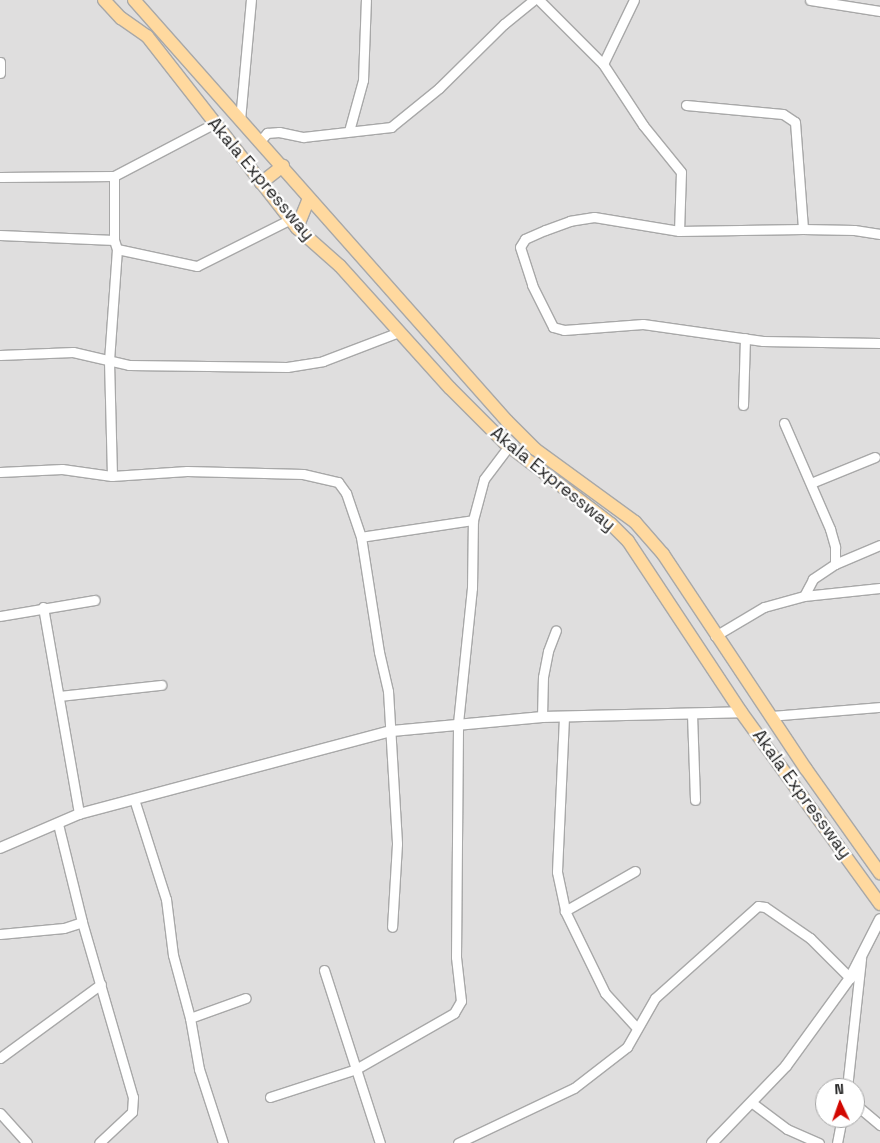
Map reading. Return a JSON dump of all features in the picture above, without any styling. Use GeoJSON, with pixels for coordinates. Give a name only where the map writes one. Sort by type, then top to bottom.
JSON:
{"type":"FeatureCollection","features":[{"type":"Feature","properties":{"kind":"main road","name":"Akala Expressway"},"geometry":{"type":"LineString","coordinates":[[104,0],[120,18],[147,36],[213,124],[294,224],[340,266],[399,332],[508,446],[612,524],[628,541],[741,712],[880,904]]}},
{"type":"Feature","properties":{"kind":"main road","name":"Akala Expressway"},"geometry":{"type":"LineString","coordinates":[[134,0],[260,140],[512,427],[535,449],[635,522],[663,554],[715,636],[880,873]]}},
{"type":"Feature","properties":{"kind":"main road"},"geometry":{"type":"LineString","coordinates":[[261,183],[283,166]]}},
{"type":"Feature","properties":{"kind":"main road"},"geometry":{"type":"LineString","coordinates":[[294,224],[309,198]]}},
{"type":"Feature","properties":{"kind":"street"},"geometry":{"type":"LineString","coordinates":[[240,120],[251,0]]}},
{"type":"Feature","properties":{"kind":"street"},"geometry":{"type":"LineString","coordinates":[[349,131],[363,80],[366,0]]}},
{"type":"Feature","properties":{"kind":"street"},"geometry":{"type":"LineString","coordinates":[[260,140],[267,133],[279,132],[303,137],[349,131],[371,131],[391,127],[439,88],[504,24],[534,0]]}},
{"type":"Feature","properties":{"kind":"street"},"geometry":{"type":"LineString","coordinates":[[540,0],[603,64],[643,125],[681,172],[679,231]]}},
{"type":"Feature","properties":{"kind":"street"},"geometry":{"type":"LineString","coordinates":[[603,64],[634,0]]}},
{"type":"Feature","properties":{"kind":"street"},"geometry":{"type":"LineString","coordinates":[[810,0],[880,11]]}},
{"type":"Feature","properties":{"kind":"street"},"geometry":{"type":"LineString","coordinates":[[0,62],[0,72]]}},
{"type":"Feature","properties":{"kind":"street"},"geometry":{"type":"LineString","coordinates":[[686,105],[784,114],[795,122],[804,229]]}},
{"type":"Feature","properties":{"kind":"street"},"geometry":{"type":"LineString","coordinates":[[0,177],[114,176],[213,124]]}},
{"type":"Feature","properties":{"kind":"street"},"geometry":{"type":"LineString","coordinates":[[112,476],[110,376],[113,361],[117,250],[114,240],[114,176]]}},
{"type":"Feature","properties":{"kind":"street"},"geometry":{"type":"LineString","coordinates":[[880,234],[854,230],[804,229],[679,231],[594,217],[570,221],[545,230],[525,239],[520,247],[532,285],[553,327],[564,330],[597,330],[643,324],[763,341],[880,343]]}},
{"type":"Feature","properties":{"kind":"street"},"geometry":{"type":"LineString","coordinates":[[117,250],[197,266],[294,224]]}},
{"type":"Feature","properties":{"kind":"street"},"geometry":{"type":"LineString","coordinates":[[0,235],[114,240]]}},
{"type":"Feature","properties":{"kind":"street"},"geometry":{"type":"LineString","coordinates":[[0,355],[73,352],[128,365],[287,367],[323,361],[399,332]]}},
{"type":"Feature","properties":{"kind":"street"},"geometry":{"type":"LineString","coordinates":[[743,405],[745,338]]}},
{"type":"Feature","properties":{"kind":"street"},"geometry":{"type":"LineString","coordinates":[[784,423],[830,528],[835,564]]}},
{"type":"Feature","properties":{"kind":"street"},"geometry":{"type":"LineString","coordinates":[[270,1097],[356,1069],[454,1013],[461,1001],[456,957],[458,723],[472,588],[473,520],[484,479],[508,446]]}},
{"type":"Feature","properties":{"kind":"street"},"geometry":{"type":"LineString","coordinates":[[811,483],[875,457]]}},
{"type":"Feature","properties":{"kind":"street"},"geometry":{"type":"LineString","coordinates":[[0,472],[62,469],[112,476],[187,471],[323,477],[338,482],[346,494],[361,537],[392,731],[397,844],[392,927]]}},
{"type":"Feature","properties":{"kind":"street"},"geometry":{"type":"LineString","coordinates":[[361,537],[473,520]]}},
{"type":"Feature","properties":{"kind":"street"},"geometry":{"type":"LineString","coordinates":[[804,596],[813,578],[835,564],[880,545]]}},
{"type":"Feature","properties":{"kind":"street"},"geometry":{"type":"LineString","coordinates":[[715,636],[764,607],[804,596],[880,588]]}},
{"type":"Feature","properties":{"kind":"street"},"geometry":{"type":"LineString","coordinates":[[0,616],[95,600]]}},
{"type":"Feature","properties":{"kind":"street"},"geometry":{"type":"LineString","coordinates":[[44,608],[79,814]]}},
{"type":"Feature","properties":{"kind":"street"},"geometry":{"type":"LineString","coordinates":[[542,717],[543,677],[548,651],[556,630]]}},
{"type":"Feature","properties":{"kind":"street"},"geometry":{"type":"LineString","coordinates":[[59,696],[161,685]]}},
{"type":"Feature","properties":{"kind":"street"},"geometry":{"type":"LineString","coordinates":[[770,716],[880,707]]}},
{"type":"Feature","properties":{"kind":"street"},"geometry":{"type":"LineString","coordinates":[[0,848],[79,814],[392,731],[458,723],[542,717],[741,712]]}},
{"type":"Feature","properties":{"kind":"street"},"geometry":{"type":"LineString","coordinates":[[692,714],[695,800]]}},
{"type":"Feature","properties":{"kind":"street"},"geometry":{"type":"LineString","coordinates":[[564,717],[557,872],[565,911],[605,993],[637,1028]]}},
{"type":"Feature","properties":{"kind":"street"},"geometry":{"type":"LineString","coordinates":[[134,799],[166,899],[173,956],[190,1018],[199,1069],[223,1143]]}},
{"type":"Feature","properties":{"kind":"street"},"geometry":{"type":"LineString","coordinates":[[58,824],[82,922],[133,1097],[132,1112],[99,1143]]}},
{"type":"Feature","properties":{"kind":"street"},"geometry":{"type":"LineString","coordinates":[[565,911],[635,870]]}},
{"type":"Feature","properties":{"kind":"street"},"geometry":{"type":"LineString","coordinates":[[458,1143],[574,1088],[627,1047],[655,998],[758,906],[765,907],[810,938],[850,978]]}},
{"type":"Feature","properties":{"kind":"street"},"geometry":{"type":"LineString","coordinates":[[712,1143],[786,1066],[850,978],[880,919]]}},
{"type":"Feature","properties":{"kind":"street"},"geometry":{"type":"LineString","coordinates":[[0,934],[64,928],[82,922]]}},
{"type":"Feature","properties":{"kind":"street"},"geometry":{"type":"LineString","coordinates":[[848,1078],[861,958]]}},
{"type":"Feature","properties":{"kind":"street"},"geometry":{"type":"LineString","coordinates":[[324,970],[380,1143]]}},
{"type":"Feature","properties":{"kind":"street"},"geometry":{"type":"LineString","coordinates":[[0,1058],[101,984]]}},
{"type":"Feature","properties":{"kind":"street"},"geometry":{"type":"LineString","coordinates":[[190,1018],[246,998]]}},
{"type":"Feature","properties":{"kind":"street"},"geometry":{"type":"LineString","coordinates":[[751,1102],[786,1129],[819,1143]]}},
{"type":"Feature","properties":{"kind":"street"},"geometry":{"type":"LineString","coordinates":[[865,1112],[880,1125]]}},
{"type":"Feature","properties":{"kind":"street"},"geometry":{"type":"LineString","coordinates":[[0,1114],[24,1142]]}},
{"type":"Feature","properties":{"kind":"street"},"geometry":{"type":"LineString","coordinates":[[837,1143],[840,1128]]}},
{"type":"Feature","properties":{"kind":"shaded area"},"geometry":{"type":"Polygon","coordinates":[[[0,0],[880,0],[880,1143],[0,1143],[0,0]]]}}]}
